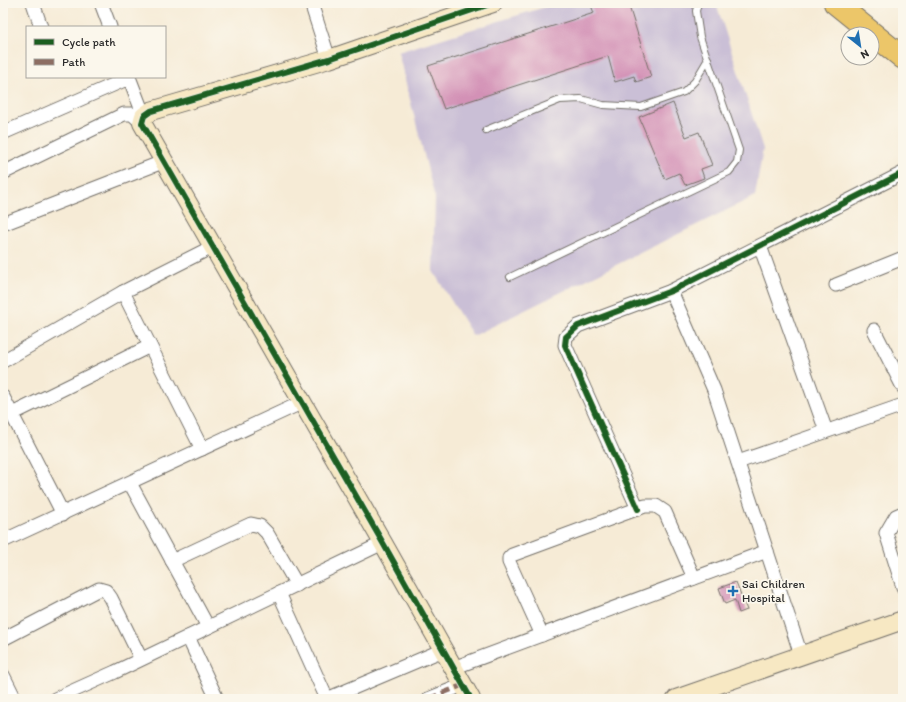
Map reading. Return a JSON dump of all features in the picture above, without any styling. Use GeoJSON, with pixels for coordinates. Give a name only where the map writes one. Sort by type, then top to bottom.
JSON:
{"type":"FeatureCollection","features":[{"type":"Feature","properties":{"kind":"highway"},"geometry":{"type":"LineString","coordinates":[[840,5],[903,58]]}},
{"type":"Feature","properties":{"kind":"street"},"geometry":{"type":"LineString","coordinates":[[33,3],[42,26]]}},
{"type":"Feature","properties":{"kind":"street"},"geometry":{"type":"LineString","coordinates":[[100,3],[110,26]]}},
{"type":"Feature","properties":{"kind":"street"},"geometry":{"type":"LineString","coordinates":[[311,3],[329,59]]}},
{"type":"Feature","properties":{"kind":"street"},"geometry":{"type":"LineString","coordinates":[[143,120],[151,111],[329,59],[492,3]]}},
{"type":"Feature","properties":{"kind":"street"},"geometry":{"type":"LineString","coordinates":[[3,133],[127,78]]}},
{"type":"Feature","properties":{"kind":"street"},"geometry":{"type":"LineString","coordinates":[[129,78],[143,120],[165,161],[467,692],[428,699]]}},
{"type":"Feature","properties":{"kind":"street"},"geometry":{"type":"LineString","coordinates":[[3,173],[124,114],[132,114],[143,120]]}},
{"type":"Feature","properties":{"kind":"street"},"geometry":{"type":"LineString","coordinates":[[3,224],[165,161]]}},
{"type":"Feature","properties":{"kind":"street"},"geometry":{"type":"LineString","coordinates":[[638,509],[565,345],[566,337],[578,326],[671,291],[903,173]]}},
{"type":"Feature","properties":{"kind":"street"},"geometry":{"type":"LineString","coordinates":[[3,361],[123,292],[214,246]]}},
{"type":"Feature","properties":{"kind":"street"},"geometry":{"type":"LineString","coordinates":[[760,246],[826,431]]}},
{"type":"Feature","properties":{"kind":"street"},"geometry":{"type":"LineString","coordinates":[[836,285],[903,258]]}},
{"type":"Feature","properties":{"kind":"street"},"geometry":{"type":"LineString","coordinates":[[671,291],[714,390],[801,655]]}},
{"type":"Feature","properties":{"kind":"street"},"geometry":{"type":"LineString","coordinates":[[123,292],[202,449]]}},
{"type":"Feature","properties":{"kind":"street"},"geometry":{"type":"LineString","coordinates":[[874,330],[903,387]]}},
{"type":"Feature","properties":{"kind":"street"},"geometry":{"type":"LineString","coordinates":[[12,414],[150,346]]}},
{"type":"Feature","properties":{"kind":"street"},"geometry":{"type":"LineString","coordinates":[[3,398],[63,514]]}},
{"type":"Feature","properties":{"kind":"street"},"geometry":{"type":"LineString","coordinates":[[3,541],[303,402]]}},
{"type":"Feature","properties":{"kind":"street"},"geometry":{"type":"LineString","coordinates":[[738,462],[903,405]]}},
{"type":"Feature","properties":{"kind":"street"},"geometry":{"type":"LineString","coordinates":[[130,482],[208,627]]}},
{"type":"Feature","properties":{"kind":"street"},"geometry":{"type":"LineString","coordinates":[[542,635],[509,562],[512,555],[645,506],[656,506],[665,512],[694,578]]}},
{"type":"Feature","properties":{"kind":"street"},"geometry":{"type":"LineString","coordinates":[[903,514],[896,516],[886,532],[903,587]]}},
{"type":"Feature","properties":{"kind":"street"},"geometry":{"type":"LineString","coordinates":[[172,561],[251,524],[260,526],[267,533],[296,585]]}},
{"type":"Feature","properties":{"kind":"street"},"geometry":{"type":"LineString","coordinates":[[55,699],[188,637],[383,542]]}},
{"type":"Feature","properties":{"kind":"street"},"geometry":{"type":"LineString","coordinates":[[453,668],[767,551]]}},
{"type":"Feature","properties":{"kind":"street"},"geometry":{"type":"LineString","coordinates":[[3,639],[99,589],[106,591],[111,598],[141,659]]}},
{"type":"Feature","properties":{"kind":"street"},"geometry":{"type":"LineString","coordinates":[[279,593],[327,699],[443,650]]}},
{"type":"Feature","properties":{"kind":"street"},"geometry":{"type":"LineString","coordinates":[[676,699],[903,620]]}},
{"type":"Feature","properties":{"kind":"street"},"geometry":{"type":"LineString","coordinates":[[188,637],[217,699]]}},
{"type":"Feature","properties":{"kind":"street"},"geometry":{"type":"LineString","coordinates":[[3,675],[15,699]]}},
{"type":"Feature","properties":{"kind":"lane"},"geometry":{"type":"LineString","coordinates":[[510,277],[729,172],[737,162],[739,150],[700,37],[696,11],[698,3]]}},
{"type":"Feature","properties":{"kind":"lane"},"geometry":{"type":"LineString","coordinates":[[486,130],[560,100],[581,99],[604,105],[641,107],[684,92],[695,81],[708,59]]}},
{"type":"Feature","properties":{"kind":"shaded area"},"geometry":{"type":"Polygon","coordinates":[[[558,3],[716,3],[763,149],[755,196],[473,336],[433,271],[435,198],[398,52],[558,3]]]}},
{"type":"Feature","properties":{"kind":"building"},"geometry":{"type":"Polygon","coordinates":[[[590,3],[628,3],[651,77],[636,82],[634,76],[615,82],[608,56],[444,109],[428,66],[594,13],[590,3]]]}},
{"type":"Feature","properties":{"kind":"building"},"geometry":{"type":"Polygon","coordinates":[[[673,103],[686,137],[699,132],[712,165],[701,169],[704,178],[685,185],[679,173],[665,179],[639,117],[673,103]]]}},
{"type":"Feature","properties":{"kind":"building"},"geometry":{"type":"Polygon","coordinates":[[[736,582],[747,610],[739,613],[735,600],[725,604],[719,588],[736,582]]]}},
{"type":"Feature","properties":{"kind":"marked path"},"geometry":{"type":"LineString","coordinates":[[428,699],[463,685]]}},
{"type":"Feature","properties":{"kind":"cycle path"},"geometry":{"type":"LineString","coordinates":[[471,699],[142,123],[144,116],[151,111],[329,59],[493,3]]}},
{"type":"Feature","properties":{"kind":"cycle path"},"geometry":{"type":"LineString","coordinates":[[638,509],[565,345],[566,337],[578,326],[671,291],[903,173]]}},
{"type":"Feature","properties":{"kind":"place","name":"Sai Children Hospital"},"geometry":{"type":"Point","coordinates":[733,591]}}]}
